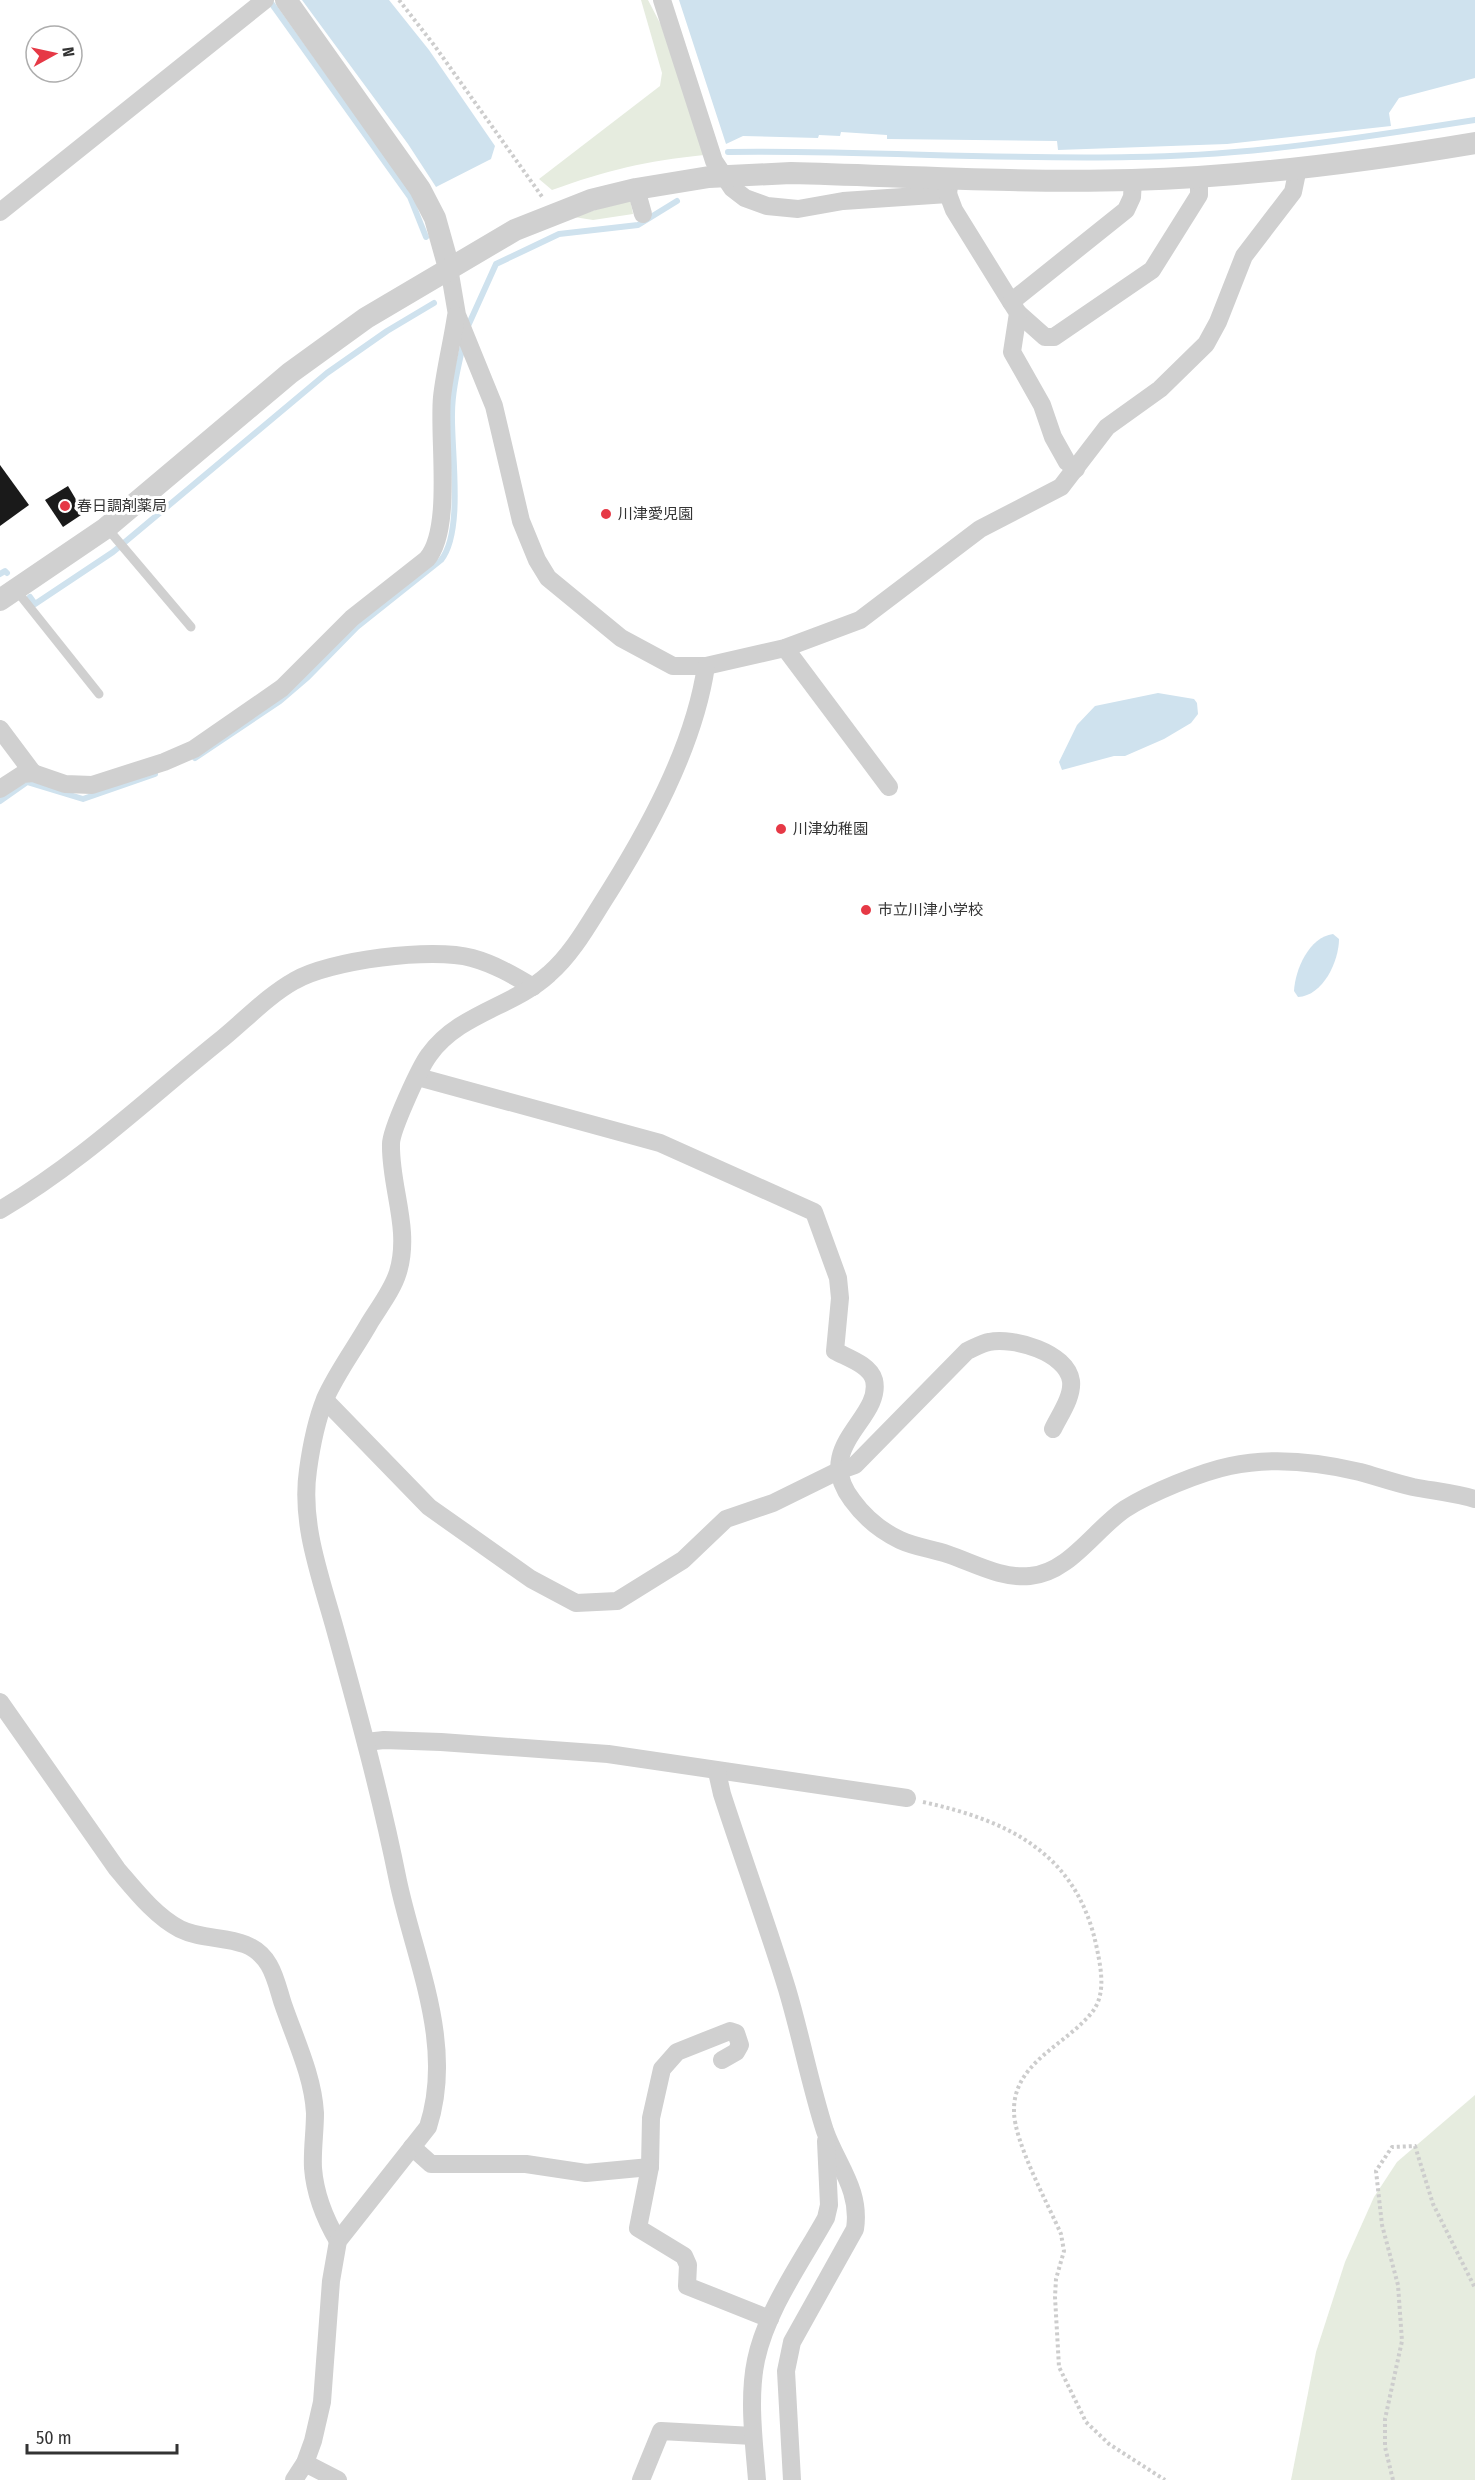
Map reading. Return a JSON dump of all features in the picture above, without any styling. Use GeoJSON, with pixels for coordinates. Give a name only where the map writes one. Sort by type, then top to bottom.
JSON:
{"type":"FeatureCollection","features":[{"type":"Feature","properties":{"kind":"street"},"geometry":{"type":"LineString","coordinates":[[0,212],[264,0]]}},
{"type":"Feature","properties":{"kind":"street"},"geometry":{"type":"LineString","coordinates":[[286,0],[420,189],[435,218],[462,329],[494,406],[521,521],[548,578],[621,638],[673,666],[706,666],[785,648],[860,620],[980,529],[1061,487],[1107,427],[1166,384],[1206,344],[1218,322],[1244,256],[1293,192],[1298,168]]}},
{"type":"Feature","properties":{"kind":"street"},"geometry":{"type":"LineString","coordinates":[[662,0],[714,161],[732,188],[745,198],[778,208],[949,186],[1199,177],[1298,168],[1389,158],[1475,143]]}},
{"type":"Feature","properties":{"kind":"street"},"geometry":{"type":"LineString","coordinates":[[8,595],[116,540],[290,373],[366,318],[515,230],[555,213],[636,189],[723,176],[791,173],[949,186]]}},
{"type":"Feature","properties":{"kind":"street"},"geometry":{"type":"LineString","coordinates":[[949,186],[954,210],[1015,307],[1045,337],[1054,337],[1152,270],[1199,195],[1199,177]]}},
{"type":"Feature","properties":{"kind":"street"},"geometry":{"type":"LineString","coordinates":[[1076,469],[1067,462],[1053,437],[1042,405],[1012,352],[1015,307],[1126,210],[1132,198],[1133,180]]}},
{"type":"Feature","properties":{"kind":"street"},"geometry":{"type":"LineString","coordinates":[[636,189],[643,214]]}},
{"type":"Feature","properties":{"kind":"street"},"geometry":{"type":"LineString","coordinates":[[0,789],[23,774],[33,772],[65,784],[92,785],[164,762],[194,749],[282,688],[352,618],[427,558],[435,549],[440,528],[442,398],[462,329]]}},
{"type":"Feature","properties":{"kind":"street"},"geometry":{"type":"LineString","coordinates":[[785,648],[889,787]]}},
{"type":"Feature","properties":{"kind":"street"},"geometry":{"type":"LineString","coordinates":[[294,2480],[305,2463],[322,2402],[331,2281],[338,2241],[428,2127],[436,2104],[436,2050],[431,2007],[366,1742],[327,1607],[312,1544],[307,1504],[308,1470],[325,1400],[396,1277],[404,1248],[390,1140],[427,1057],[446,1036],[482,1011],[533,987],[552,973],[582,934],[633,854],[683,746],[701,698],[706,666]]}},
{"type":"Feature","properties":{"kind":"street"},"geometry":{"type":"LineString","coordinates":[[0,729],[33,772]]}},
{"type":"Feature","properties":{"kind":"street"},"geometry":{"type":"LineString","coordinates":[[0,1210],[86,1154],[150,1096],[293,981],[328,966],[440,953],[470,957],[502,969],[533,987]]}},
{"type":"Feature","properties":{"kind":"street"},"geometry":{"type":"LineString","coordinates":[[418,1077],[660,1143],[814,1212],[838,1278],[840,1298],[835,1351],[868,1369],[874,1381],[872,1396],[840,1456],[838,1471],[845,1491],[869,1522],[900,1540],[948,1554],[979,1567],[1030,1576],[1049,1571],[1067,1559],[1123,1510],[1148,1496],[1227,1466],[1279,1461],[1358,1472],[1475,1499]]}},
{"type":"Feature","properties":{"kind":"street"},"geometry":{"type":"LineString","coordinates":[[325,1400],[429,1507],[531,1579],[576,1603],[617,1601],[683,1560],[726,1519],[773,1503],[838,1471],[855,1466],[967,1351],[989,1342],[1012,1342],[1041,1349],[1063,1364],[1071,1382],[1067,1400],[1053,1429]]}},
{"type":"Feature","properties":{"kind":"street"},"geometry":{"type":"LineString","coordinates":[[0,1702],[117,1869],[134,1889],[163,1917],[183,1930],[197,1935],[239,1941],[253,1948],[269,1965],[306,2068],[315,2112],[313,2168],[317,2192],[328,2225],[338,2241]]}},
{"type":"Feature","properties":{"kind":"street"},"geometry":{"type":"LineString","coordinates":[[366,1742],[384,1740],[441,1742],[608,1754],[717,1772],[907,1798]]}},
{"type":"Feature","properties":{"kind":"street"},"geometry":{"type":"LineString","coordinates":[[717,1772],[722,1794],[787,1990],[826,2133],[847,2176],[858,2213],[855,2229],[792,2342],[786,2371],[792,2480]]}},
{"type":"Feature","properties":{"kind":"street"},"geometry":{"type":"LineString","coordinates":[[722,2060],[736,2052],[740,2045],[736,2032],[730,2031],[677,2052],[662,2069],[651,2118],[650,2167],[638,2228],[684,2256],[688,2265],[687,2286],[770,2319]]}},
{"type":"Feature","properties":{"kind":"street"},"geometry":{"type":"LineString","coordinates":[[758,2480],[753,2436],[756,2362],[770,2319],[826,2218],[830,2205],[826,2133]]}},
{"type":"Feature","properties":{"kind":"street"},"geometry":{"type":"LineString","coordinates":[[412,2147],[431,2164],[526,2164],[586,2173],[650,2167]]}},
{"type":"Feature","properties":{"kind":"street"},"geometry":{"type":"LineString","coordinates":[[641,2480],[661,2431],[753,2436]]}},
{"type":"Feature","properties":{"kind":"street"},"geometry":{"type":"LineString","coordinates":[[305,2463],[338,2480]]}},
{"type":"Feature","properties":{"kind":"lane"},"geometry":{"type":"LineString","coordinates":[[116,540],[191,627]]}},
{"type":"Feature","properties":{"kind":"lane"},"geometry":{"type":"LineString","coordinates":[[8,595],[99,694]]}},
{"type":"Feature","properties":{"kind":"path"},"geometry":{"type":"LineString","coordinates":[[399,0],[434,45],[519,167],[555,213]]}},
{"type":"Feature","properties":{"kind":"path"},"geometry":{"type":"LineString","coordinates":[[907,1798],[960,1810],[1019,1834],[1049,1856],[1080,1894],[1094,1935],[1102,1986],[1094,2010],[1028,2069],[1017,2088],[1013,2112],[1019,2138],[1061,2234],[1064,2251],[1056,2279],[1054,2297],[1059,2367],[1086,2422],[1109,2444],[1165,2480]]}},
{"type":"Feature","properties":{"kind":"path"},"geometry":{"type":"LineString","coordinates":[[1393,2480],[1384,2447],[1385,2419],[1402,2341],[1398,2285],[1382,2224],[1376,2171],[1392,2147],[1415,2146],[1434,2204],[1475,2288]]}},
{"type":"Feature","properties":{"kind":"shaded area"},"geometry":{"type":"Polygon","coordinates":[[[641,0],[648,0],[661,25],[704,155],[627,167],[552,190],[539,179],[660,86],[662,73],[641,0]]]}},
{"type":"Feature","properties":{"kind":"shaded area"},"geometry":{"type":"Polygon","coordinates":[[[630,199],[633,214],[593,220],[574,217],[630,199]]]}},
{"type":"Feature","properties":{"kind":"shaded area"},"geometry":{"type":"Polygon","coordinates":[[[1475,2095],[1475,2480],[1291,2480],[1316,2352],[1345,2262],[1374,2197],[1397,2162],[1475,2095]]]}},
{"type":"Feature","properties":{"kind":"water"},"geometry":{"type":"Polygon","coordinates":[[[302,0],[389,0],[429,50],[495,146],[491,159],[436,187],[408,144],[302,0]]]}},
{"type":"Feature","properties":{"kind":"water"},"geometry":{"type":"Polygon","coordinates":[[[679,0],[1475,0],[1475,78],[1399,98],[1389,113],[1391,126],[1227,144],[1058,150],[1057,141],[887,139],[887,135],[841,132],[840,136],[819,135],[818,138],[743,136],[726,144],[679,0]]]}},
{"type":"Feature","properties":{"kind":"water"},"geometry":{"type":"Polygon","coordinates":[[[1158,693],[1194,699],[1197,703],[1198,714],[1191,723],[1164,739],[1125,756],[1114,756],[1062,770],[1059,762],[1077,725],[1095,706],[1158,693]]]}},
{"type":"Feature","properties":{"kind":"water"},"geometry":{"type":"Polygon","coordinates":[[[1333,934],[1339,939],[1338,948],[1328,976],[1315,991],[1298,997],[1294,991],[1295,983],[1305,956],[1317,941],[1333,934]]]}},
{"type":"Feature","properties":{"kind":"building"},"geometry":{"type":"Polygon","coordinates":[[[0,465],[29,505],[0,526],[0,465]]]}},
{"type":"Feature","properties":{"kind":"building","name":"春日調剤薬局"},"geometry":{"type":"Polygon","coordinates":[[[68,486],[84,513],[63,527],[45,500],[68,486]]]}},
{"type":"Feature","properties":{"kind":"waterway"},"geometry":{"type":"LineString","coordinates":[[269,0],[410,197],[426,237]]}},
{"type":"Feature","properties":{"kind":"waterway"},"geometry":{"type":"LineString","coordinates":[[728,152],[1081,158],[1175,156],[1304,145],[1475,120]]}},
{"type":"Feature","properties":{"kind":"waterway"},"geometry":{"type":"LineString","coordinates":[[468,326],[496,264],[559,234],[638,225],[677,201]]}},
{"type":"Feature","properties":{"kind":"waterway"},"geometry":{"type":"LineString","coordinates":[[30,597],[35,604],[113,552],[327,373],[387,331],[434,303]]}},
{"type":"Feature","properties":{"kind":"waterway"},"geometry":{"type":"LineString","coordinates":[[195,758],[280,701],[308,677],[357,627],[441,560],[448,547],[454,511],[452,405],[463,345]]}},
{"type":"Feature","properties":{"kind":"waterway"},"geometry":{"type":"LineString","coordinates":[[0,574],[5,571],[7,573]]}},
{"type":"Feature","properties":{"kind":"waterway"},"geometry":{"type":"LineString","coordinates":[[0,801],[27,782],[83,799],[155,774]]}},
{"type":"Feature","properties":{"kind":"place","name":"春日調剤薬局"},"geometry":{"type":"Point","coordinates":[65,506]}},
{"type":"Feature","properties":{"kind":"place","name":"川津愛児園"},"geometry":{"type":"Point","coordinates":[606,514]}},
{"type":"Feature","properties":{"kind":"place","name":"川津幼稚園"},"geometry":{"type":"Point","coordinates":[781,829]}},
{"type":"Feature","properties":{"kind":"place","name":"市立川津小学校"},"geometry":{"type":"Point","coordinates":[866,910]}}]}
